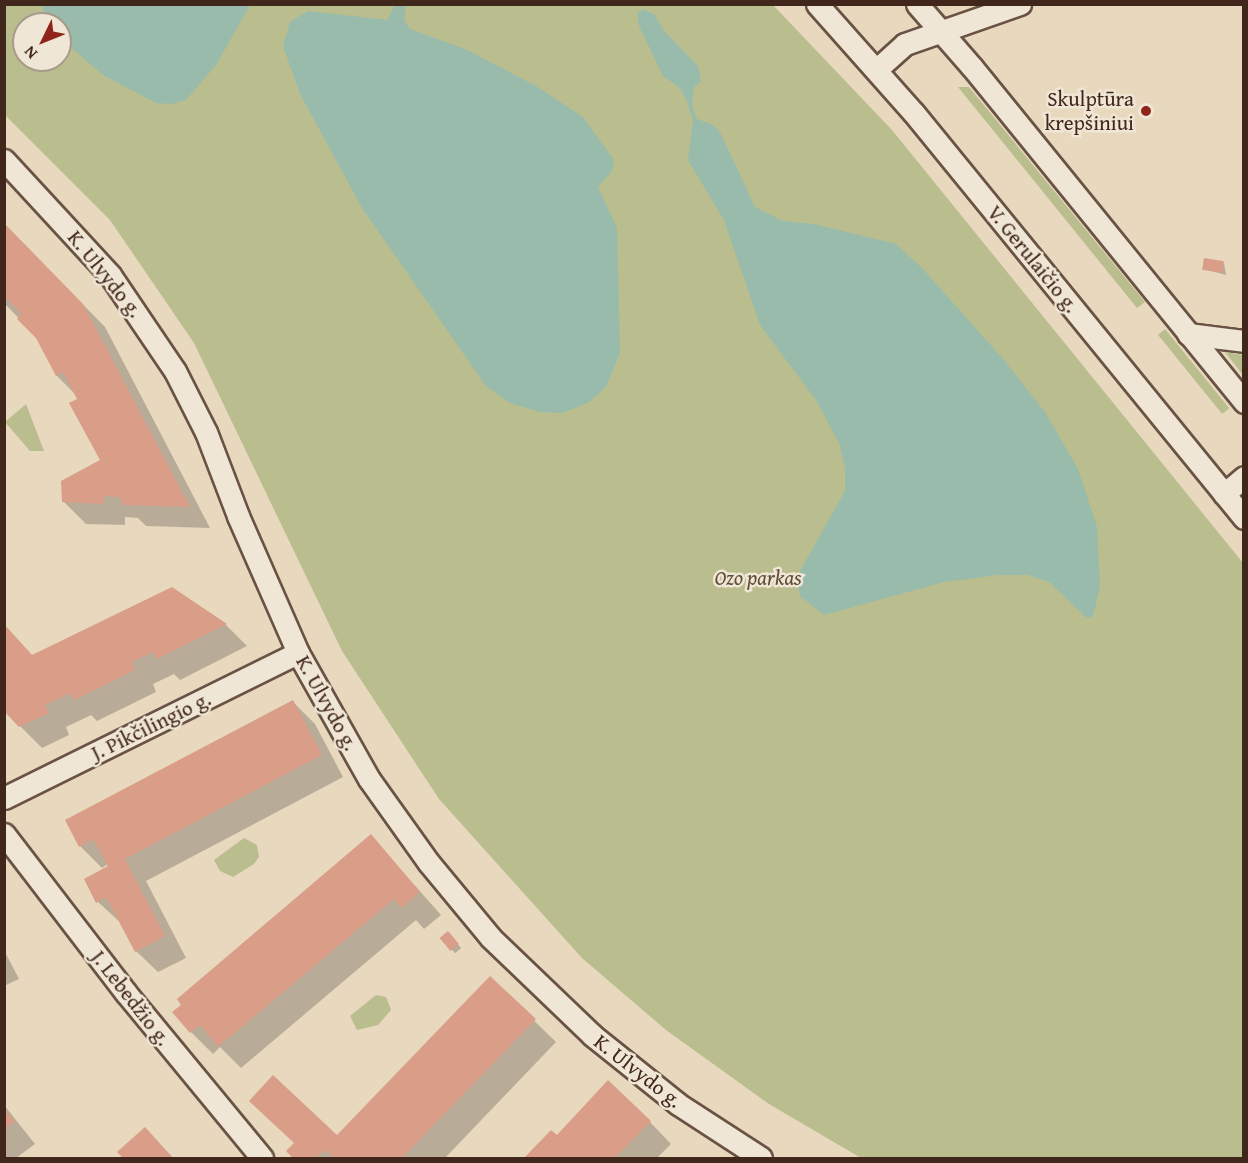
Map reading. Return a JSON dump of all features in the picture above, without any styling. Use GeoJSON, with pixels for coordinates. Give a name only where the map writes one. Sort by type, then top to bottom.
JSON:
{"type":"FeatureCollection","features":[{"type":"Feature","properties":{"kind":"street","name":"V. Gerulaičio g."},"geometry":{"type":"LineString","coordinates":[[817,4],[876,70],[1244,518]]}},
{"type":"Feature","properties":{"kind":"street"},"geometry":{"type":"LineString","coordinates":[[917,4],[940,29],[1244,402]]}},
{"type":"Feature","properties":{"kind":"street"},"geometry":{"type":"LineString","coordinates":[[876,70],[905,44],[940,29],[1020,4]]}},
{"type":"Feature","properties":{"kind":"street","name":"K. Ulvydo g."},"geometry":{"type":"LineString","coordinates":[[4,160],[110,275],[175,371],[206,432],[238,516],[298,653],[369,778],[429,863],[491,938],[592,1035],[678,1104],[761,1158]]}},
{"type":"Feature","properties":{"kind":"street"},"geometry":{"type":"LineString","coordinates":[[1188,334],[1244,342]]}},
{"type":"Feature","properties":{"kind":"street"},"geometry":{"type":"LineString","coordinates":[[1224,494],[1244,477]]}},
{"type":"Feature","properties":{"kind":"street","name":"J. Pikčilingio g."},"geometry":{"type":"LineString","coordinates":[[4,798],[298,653]]}},
{"type":"Feature","properties":{"kind":"street","name":"J. Lebedžio g."},"geometry":{"type":"LineString","coordinates":[[4,834],[126,993],[262,1158]]}},
{"type":"Feature","properties":{"kind":"green space","name":"Ozo parkas"},"geometry":{"type":"Polygon","coordinates":[[[4,5],[773,5],[892,130],[1243,563],[1243,1158],[861,1158],[769,1104],[666,1030],[582,958],[439,799],[342,651],[194,343],[110,220],[5,115],[4,5]]]}},
{"type":"Feature","properties":{"kind":"green space"},"geometry":{"type":"Polygon","coordinates":[[[958,87],[969,87],[1145,302],[1137,308],[958,87]]]}},
{"type":"Feature","properties":{"kind":"green space"},"geometry":{"type":"Polygon","coordinates":[[[1165,329],[1229,408],[1222,414],[1158,335],[1165,329]]]}},
{"type":"Feature","properties":{"kind":"green space"},"geometry":{"type":"Polygon","coordinates":[[[1225,352],[1243,355],[1243,375],[1225,352]]]}},
{"type":"Feature","properties":{"kind":"green space"},"geometry":{"type":"Polygon","coordinates":[[[26,404],[44,451],[30,451],[5,422],[26,404]]]}},
{"type":"Feature","properties":{"kind":"green space"},"geometry":{"type":"Polygon","coordinates":[[[244,838],[257,845],[259,857],[254,864],[233,877],[220,871],[214,860],[244,838]]]}},
{"type":"Feature","properties":{"kind":"green space"},"geometry":{"type":"Polygon","coordinates":[[[376,995],[386,997],[391,1010],[378,1025],[357,1030],[350,1016],[376,995]]]}},
{"type":"Feature","properties":{"kind":"shaded area"},"geometry":{"type":"Polygon","coordinates":[[[42,4],[250,5],[216,65],[186,100],[172,104],[156,103],[103,75],[72,48],[72,12],[44,12],[42,4]]]}},
{"type":"Feature","properties":{"kind":"shaded area"},"geometry":{"type":"Polygon","coordinates":[[[395,5],[406,5],[404,20],[410,29],[465,49],[536,86],[583,117],[614,160],[612,171],[598,187],[617,228],[620,353],[606,387],[588,403],[562,413],[540,412],[510,403],[486,386],[362,208],[300,94],[283,46],[290,22],[308,11],[387,20],[395,5]]]}},
{"type":"Feature","properties":{"kind":"shaded area"},"geometry":{"type":"Polygon","coordinates":[[[643,9],[655,15],[664,31],[698,66],[701,81],[694,87],[692,105],[697,119],[713,125],[720,132],[755,207],[783,221],[814,224],[896,244],[921,267],[1004,360],[1045,412],[1078,469],[1097,527],[1100,587],[1093,616],[1087,618],[1049,582],[1027,575],[999,575],[944,582],[824,615],[800,596],[796,578],[845,491],[845,467],[839,443],[816,400],[760,325],[724,220],[688,160],[693,120],[680,88],[663,76],[639,26],[637,14],[643,9]]]}},
{"type":"Feature","properties":{"kind":"building"},"geometry":{"type":"Polygon","coordinates":[[[4,223],[83,304],[190,507],[123,505],[119,497],[104,496],[103,504],[62,502],[61,481],[100,460],[69,403],[77,399],[63,372],[56,376],[36,338],[17,319],[22,314],[4,296],[4,223]]]}},
{"type":"Feature","properties":{"kind":"building"},"geometry":{"type":"Polygon","coordinates":[[[1204,258],[1224,261],[1222,273],[1202,270],[1204,258]]]}},
{"type":"Feature","properties":{"kind":"building"},"geometry":{"type":"Polygon","coordinates":[[[172,587],[227,624],[157,659],[153,652],[132,662],[135,670],[74,700],[70,693],[45,705],[49,713],[19,727],[4,711],[4,624],[32,655],[172,587]]]}},
{"type":"Feature","properties":{"kind":"building"},"geometry":{"type":"Polygon","coordinates":[[[293,700],[322,755],[125,859],[165,936],[135,952],[106,897],[96,903],[84,879],[108,866],[93,839],[79,847],[65,820],[293,700]]]}},
{"type":"Feature","properties":{"kind":"building"},"geometry":{"type":"Polygon","coordinates":[[[371,834],[420,892],[401,908],[394,899],[218,1047],[200,1025],[190,1033],[172,1012],[181,1005],[177,999],[371,834]]]}},
{"type":"Feature","properties":{"kind":"building"},"geometry":{"type":"Polygon","coordinates":[[[448,931],[459,944],[451,951],[440,938],[448,931]]]}},
{"type":"Feature","properties":{"kind":"building"},"geometry":{"type":"Polygon","coordinates":[[[490,976],[536,1019],[402,1158],[334,1158],[325,1150],[316,1158],[293,1158],[286,1151],[294,1143],[249,1101],[273,1075],[337,1135],[490,976]]]}},
{"type":"Feature","properties":{"kind":"building"},"geometry":{"type":"Polygon","coordinates":[[[608,1080],[651,1121],[615,1158],[524,1158],[551,1130],[557,1135],[608,1080]]]}},
{"type":"Feature","properties":{"kind":"building"},"geometry":{"type":"Polygon","coordinates":[[[4,1109],[15,1121],[4,1129],[4,1109]]]}},
{"type":"Feature","properties":{"kind":"building"},"geometry":{"type":"Polygon","coordinates":[[[145,1127],[173,1158],[123,1158],[117,1152],[145,1127]]]}},
{"type":"Feature","properties":{"kind":"place","name":"Skulptūra krepšiniui"},"geometry":{"type":"Point","coordinates":[1146,111]}}]}
